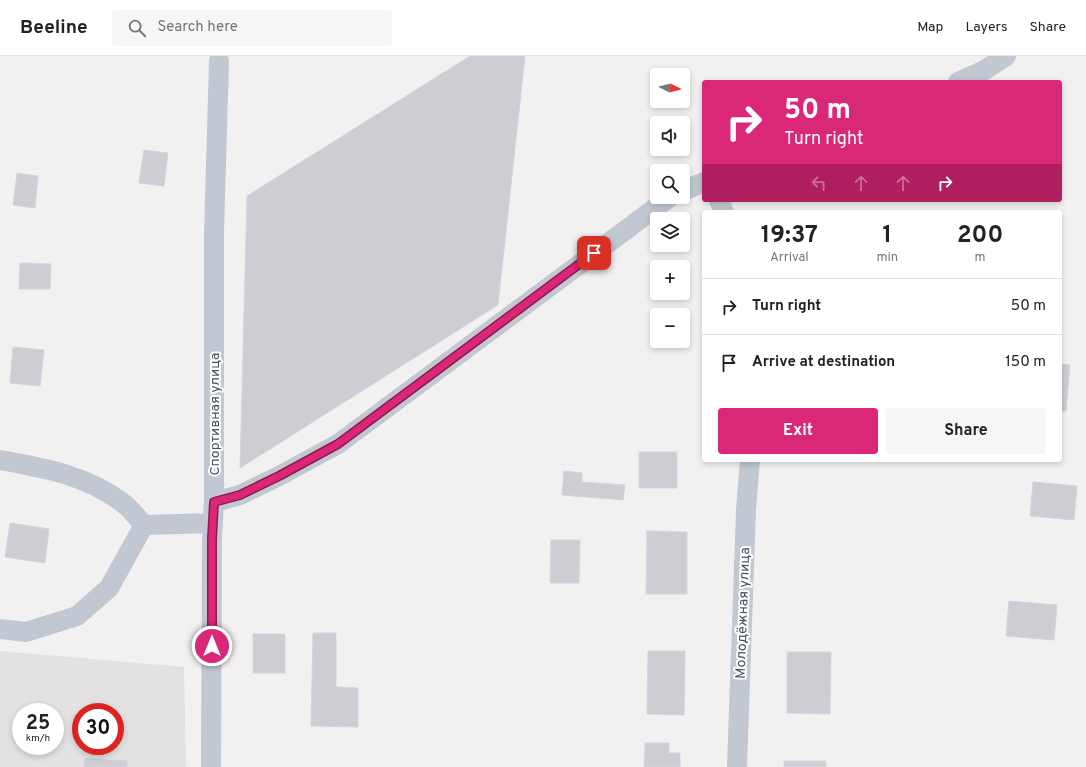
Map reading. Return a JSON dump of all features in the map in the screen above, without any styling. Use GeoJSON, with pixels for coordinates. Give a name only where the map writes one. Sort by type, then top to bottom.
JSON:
{"type":"FeatureCollection","features":[{"type":"Feature","properties":{"kind":"street"},"geometry":{"type":"LineString","coordinates":[[963,80],[983,71],[1006,56]]}},
{"type":"Feature","properties":{"kind":"street","name":"Спортивная улица"},"geometry":{"type":"LineString","coordinates":[[211,767],[214,502],[214,232],[219,61]]}},
{"type":"Feature","properties":{"kind":"street"},"geometry":{"type":"LineString","coordinates":[[690,188],[702,183]]}},
{"type":"Feature","properties":{"kind":"street"},"geometry":{"type":"LineString","coordinates":[[214,502],[240,495],[338,444],[661,204]]}},
{"type":"Feature","properties":{"kind":"street"},"geometry":{"type":"LineString","coordinates":[[0,460],[46,468],[88,482],[124,503],[144,525],[213,523]]}},
{"type":"Feature","properties":{"kind":"street","name":"Молодёжная улица"},"geometry":{"type":"LineString","coordinates":[[737,767],[746,510],[750,462]]}},
{"type":"Feature","properties":{"kind":"street"},"geometry":{"type":"LineString","coordinates":[[0,629],[26,632],[77,616],[109,588],[144,525]]}},
{"type":"Feature","properties":{"kind":"shaded area"},"geometry":{"type":"Polygon","coordinates":[[[0,651],[184,667],[186,767],[0,767],[0,651]]]}},
{"type":"Feature","properties":{"kind":"building"},"geometry":{"type":"Polygon","coordinates":[[[470,56],[525,56],[498,305],[240,468],[247,196],[470,56]]]}},
{"type":"Feature","properties":{"kind":"building"},"geometry":{"type":"Polygon","coordinates":[[[144,150],[168,153],[164,186],[139,183],[144,150]]]}},
{"type":"Feature","properties":{"kind":"building"},"geometry":{"type":"Polygon","coordinates":[[[17,173],[38,176],[35,208],[13,205],[17,173]]]}},
{"type":"Feature","properties":{"kind":"building"},"geometry":{"type":"Polygon","coordinates":[[[20,263],[51,264],[50,289],[19,289],[20,263]]]}},
{"type":"Feature","properties":{"kind":"building"},"geometry":{"type":"Polygon","coordinates":[[[13,347],[44,350],[40,386],[10,383],[13,347]]]}},
{"type":"Feature","properties":{"kind":"building"},"geometry":{"type":"Polygon","coordinates":[[[1062,364],[1070,365],[1066,411],[1062,411],[1062,364]]]}},
{"type":"Feature","properties":{"kind":"building"},"geometry":{"type":"Polygon","coordinates":[[[639,452],[677,452],[677,488],[639,488],[639,452]]]}},
{"type":"Feature","properties":{"kind":"building"},"geometry":{"type":"Polygon","coordinates":[[[564,471],[582,473],[582,482],[625,485],[623,500],[562,495],[564,471]]]}},
{"type":"Feature","properties":{"kind":"building"},"geometry":{"type":"Polygon","coordinates":[[[1033,482],[1077,486],[1074,520],[1030,516],[1033,482]]]}},
{"type":"Feature","properties":{"kind":"building"},"geometry":{"type":"Polygon","coordinates":[[[10,523],[49,529],[45,563],[5,557],[10,523]]]}},
{"type":"Feature","properties":{"kind":"building"},"geometry":{"type":"Polygon","coordinates":[[[647,531],[687,532],[687,594],[646,594],[647,531]]]}},
{"type":"Feature","properties":{"kind":"building"},"geometry":{"type":"Polygon","coordinates":[[[551,540],[580,540],[579,583],[550,583],[551,540]]]}},
{"type":"Feature","properties":{"kind":"building"},"geometry":{"type":"Polygon","coordinates":[[[1009,601],[1057,605],[1054,640],[1006,636],[1009,601]]]}},
{"type":"Feature","properties":{"kind":"building"},"geometry":{"type":"Polygon","coordinates":[[[313,633],[336,633],[336,687],[358,688],[358,727],[311,726],[313,633]]]}},
{"type":"Feature","properties":{"kind":"building"},"geometry":{"type":"Polygon","coordinates":[[[253,634],[285,634],[285,673],[253,673],[253,634]]]}},
{"type":"Feature","properties":{"kind":"building"},"geometry":{"type":"Polygon","coordinates":[[[648,651],[685,651],[684,715],[647,714],[648,651]]]}},
{"type":"Feature","properties":{"kind":"building"},"geometry":{"type":"Polygon","coordinates":[[[787,652],[831,652],[830,714],[787,713],[787,652]]]}},
{"type":"Feature","properties":{"kind":"building"},"geometry":{"type":"Polygon","coordinates":[[[645,743],[669,743],[669,753],[680,753],[680,767],[644,767],[645,743]]]}},
{"type":"Feature","properties":{"kind":"building"},"geometry":{"type":"Polygon","coordinates":[[[85,758],[127,761],[127,767],[84,767],[85,758]]]}},
{"type":"Feature","properties":{"kind":"building"},"geometry":{"type":"Polygon","coordinates":[[[784,761],[826,761],[826,767],[784,767],[784,761]]]}},
{"type":"Feature","properties":{"kind":"route"},"geometry":{"type":"LineString","coordinates":[[212,646],[212,539],[214,502],[240,495],[338,444],[594,253]]}}]}
